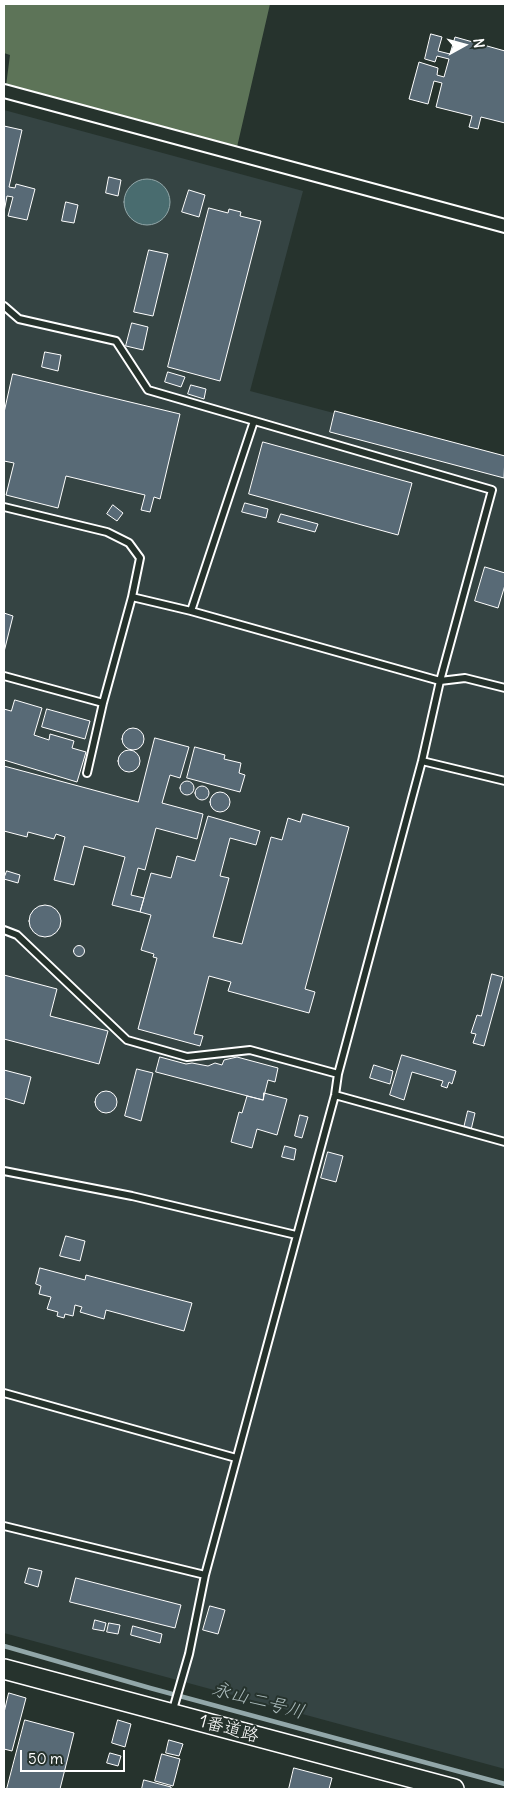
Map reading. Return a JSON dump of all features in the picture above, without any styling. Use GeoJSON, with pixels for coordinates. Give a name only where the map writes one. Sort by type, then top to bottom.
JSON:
{"type":"FeatureCollection","features":[{"type":"Feature","properties":{"kind":"street"},"geometry":{"type":"LineString","coordinates":[[4,91],[505,226]]}},
{"type":"Feature","properties":{"kind":"street","name":"1番道路"},"geometry":{"type":"LineString","coordinates":[[4,1669],[173,1709],[454,1789]]}},
{"type":"Feature","properties":{"kind":"lane"},"geometry":{"type":"LineString","coordinates":[[4,306],[19,320],[116,341],[148,390],[492,490],[440,681],[422,762],[334,1095],[205,1575],[189,1654],[173,1709]]}},
{"type":"Feature","properties":{"kind":"lane"},"geometry":{"type":"LineString","coordinates":[[191,611],[254,421]]}},
{"type":"Feature","properties":{"kind":"lane"},"geometry":{"type":"LineString","coordinates":[[4,506],[107,532],[129,542],[140,558],[132,597],[103,704],[88,773]]}},
{"type":"Feature","properties":{"kind":"lane"},"geometry":{"type":"LineString","coordinates":[[132,597],[191,611],[440,681],[465,678],[505,688]]}},
{"type":"Feature","properties":{"kind":"lane"},"geometry":{"type":"LineString","coordinates":[[4,676],[103,704]]}},
{"type":"Feature","properties":{"kind":"lane"},"geometry":{"type":"LineString","coordinates":[[422,762],[505,781]]}},
{"type":"Feature","properties":{"kind":"lane"},"geometry":{"type":"LineString","coordinates":[[4,930],[17,935],[127,1040],[187,1057],[250,1050],[338,1074]]}},
{"type":"Feature","properties":{"kind":"lane"},"geometry":{"type":"LineString","coordinates":[[334,1095],[505,1142]]}},
{"type":"Feature","properties":{"kind":"lane"},"geometry":{"type":"LineString","coordinates":[[4,1171],[132,1196],[296,1235]]}},
{"type":"Feature","properties":{"kind":"lane"},"geometry":{"type":"LineString","coordinates":[[4,1393],[236,1458]]}},
{"type":"Feature","properties":{"kind":"lane"},"geometry":{"type":"LineString","coordinates":[[4,1526],[205,1575]]}},
{"type":"Feature","properties":{"kind":"shaded area"},"geometry":{"type":"Polygon","coordinates":[[[4,110],[303,191],[250,391],[505,458],[505,1769],[4,1633],[4,110]]]}},
{"type":"Feature","properties":{"kind":"green space"},"geometry":{"type":"Polygon","coordinates":[[[4,4],[270,4],[237,147],[6,86],[10,55],[4,53],[4,4]]]}},
{"type":"Feature","properties":{"kind":"water"},"geometry":{"type":"Polygon","coordinates":[[[147,179],[160,183],[166,189],[170,202],[166,215],[160,221],[147,225],[134,221],[128,215],[124,202],[128,189],[134,183],[147,179]]]}},
{"type":"Feature","properties":{"kind":"building"},"geometry":{"type":"Polygon","coordinates":[[[431,34],[442,37],[438,51],[450,54],[455,37],[505,51],[505,123],[481,117],[478,129],[469,127],[472,116],[436,107],[442,83],[434,81],[428,104],[409,99],[419,62],[438,68],[437,75],[444,77],[449,59],[437,56],[435,62],[425,59],[431,34]]]}},
{"type":"Feature","properties":{"kind":"building"},"geometry":{"type":"Polygon","coordinates":[[[4,126],[22,130],[9,187],[15,188],[16,184],[35,189],[27,220],[8,216],[13,197],[7,196],[4,212],[4,126]]]}},
{"type":"Feature","properties":{"kind":"building"},"geometry":{"type":"Polygon","coordinates":[[[109,177],[121,180],[118,196],[106,193],[109,177]]]}},
{"type":"Feature","properties":{"kind":"building"},"geometry":{"type":"Polygon","coordinates":[[[189,190],[205,195],[199,217],[182,212],[189,190]]]}},
{"type":"Feature","properties":{"kind":"building"},"geometry":{"type":"Polygon","coordinates":[[[66,202],[78,205],[74,223],[62,221],[66,202]]]}},
{"type":"Feature","properties":{"kind":"building"},"geometry":{"type":"Polygon","coordinates":[[[209,208],[228,213],[229,209],[241,212],[240,216],[261,221],[220,381],[168,367],[209,208]]]}},
{"type":"Feature","properties":{"kind":"building"},"geometry":{"type":"Polygon","coordinates":[[[149,250],[168,254],[153,316],[134,312],[149,250]]]}},
{"type":"Feature","properties":{"kind":"building"},"geometry":{"type":"Polygon","coordinates":[[[132,323],[148,327],[143,350],[126,346],[132,323]]]}},
{"type":"Feature","properties":{"kind":"building"},"geometry":{"type":"Polygon","coordinates":[[[45,352],[61,355],[58,371],[42,367],[45,352]]]}},
{"type":"Feature","properties":{"kind":"building"},"geometry":{"type":"Polygon","coordinates":[[[168,372],[185,377],[181,387],[165,382],[168,372]]]}},
{"type":"Feature","properties":{"kind":"building"},"geometry":{"type":"Polygon","coordinates":[[[13,374],[180,414],[160,499],[154,497],[150,512],[141,510],[145,495],[66,476],[58,508],[6,495],[14,463],[4,461],[4,413],[13,374]]]}},
{"type":"Feature","properties":{"kind":"building"},"geometry":{"type":"Polygon","coordinates":[[[191,385],[206,389],[204,399],[188,394],[191,385]]]}},
{"type":"Feature","properties":{"kind":"building"},"geometry":{"type":"Polygon","coordinates":[[[335,411],[505,456],[504,478],[330,432],[335,411]]]}},
{"type":"Feature","properties":{"kind":"building"},"geometry":{"type":"Polygon","coordinates":[[[263,442],[412,483],[398,535],[249,494],[263,442]]]}},
{"type":"Feature","properties":{"kind":"building"},"geometry":{"type":"Polygon","coordinates":[[[245,503],[268,509],[266,518],[242,512],[245,503]]]}},
{"type":"Feature","properties":{"kind":"building"},"geometry":{"type":"Polygon","coordinates":[[[113,505],[123,513],[117,521],[107,514],[113,505]]]}},
{"type":"Feature","properties":{"kind":"building"},"geometry":{"type":"Polygon","coordinates":[[[281,514],[318,524],[315,532],[278,522],[281,514]]]}},
{"type":"Feature","properties":{"kind":"building"},"geometry":{"type":"Polygon","coordinates":[[[485,567],[505,573],[505,585],[498,608],[475,601],[485,567]]]}},
{"type":"Feature","properties":{"kind":"building"},"geometry":{"type":"Polygon","coordinates":[[[4,613],[13,616],[4,652],[4,613]]]}},
{"type":"Feature","properties":{"kind":"building"},"geometry":{"type":"Polygon","coordinates":[[[15,700],[42,708],[34,735],[49,740],[50,734],[74,741],[72,748],[86,752],[77,782],[4,760],[4,709],[11,711],[15,700]]]}},
{"type":"Feature","properties":{"kind":"building"},"geometry":{"type":"Polygon","coordinates":[[[47,709],[90,721],[85,739],[42,727],[47,709]]]}},
{"type":"Feature","properties":{"kind":"building"},"geometry":{"type":"Polygon","coordinates":[[[133,728],[141,731],[144,739],[141,747],[133,750],[125,747],[122,739],[125,731],[133,728]]]}},
{"type":"Feature","properties":{"kind":"building"},"geometry":{"type":"Polygon","coordinates":[[[155,738],[189,747],[180,778],[170,775],[162,803],[203,814],[197,839],[156,828],[145,870],[138,868],[131,895],[144,898],[140,912],[112,905],[125,857],[84,846],[74,885],[54,880],[65,837],[56,834],[54,839],[28,832],[27,837],[4,831],[4,766],[138,802],[155,738]]]}},
{"type":"Feature","properties":{"kind":"building"},"geometry":{"type":"Polygon","coordinates":[[[195,747],[225,755],[224,759],[241,763],[239,773],[245,775],[240,792],[187,778],[195,747]]]}},
{"type":"Feature","properties":{"kind":"building"},"geometry":{"type":"Polygon","coordinates":[[[129,750],[137,753],[140,761],[137,769],[129,772],[121,769],[118,761],[121,753],[129,750]]]}},
{"type":"Feature","properties":{"kind":"building"},"geometry":{"type":"Polygon","coordinates":[[[184,781],[190,781],[194,788],[190,795],[184,795],[180,791],[180,785],[184,781]]]}},
{"type":"Feature","properties":{"kind":"building"},"geometry":{"type":"Polygon","coordinates":[[[199,786],[205,786],[209,793],[205,800],[199,800],[195,796],[195,790],[199,786]]]}},
{"type":"Feature","properties":{"kind":"building"},"geometry":{"type":"Polygon","coordinates":[[[220,792],[227,795],[230,802],[227,809],[220,812],[213,809],[210,802],[213,795],[220,792]]]}},
{"type":"Feature","properties":{"kind":"building"},"geometry":{"type":"Polygon","coordinates":[[[303,814],[349,827],[305,989],[315,992],[309,1013],[228,991],[231,982],[209,976],[194,1034],[203,1036],[200,1046],[138,1029],[157,958],[153,957],[154,954],[141,950],[151,915],[140,912],[151,873],[171,878],[177,856],[195,861],[208,816],[260,831],[256,845],[230,838],[220,876],[229,878],[213,937],[242,944],[271,837],[282,840],[288,818],[300,822],[303,814]]]}},
{"type":"Feature","properties":{"kind":"building"},"geometry":{"type":"Polygon","coordinates":[[[7,871],[20,875],[18,883],[4,879],[7,871]]]}},
{"type":"Feature","properties":{"kind":"building"},"geometry":{"type":"Polygon","coordinates":[[[45,905],[51,906],[56,910],[60,915],[60,927],[56,932],[51,936],[45,937],[39,936],[34,932],[30,927],[29,921],[30,915],[34,910],[39,906],[45,905]]]}},
{"type":"Feature","properties":{"kind":"building"},"geometry":{"type":"Polygon","coordinates":[[[79,945],[85,951],[79,957],[73,951],[79,945]]]}},
{"type":"Feature","properties":{"kind":"building"},"geometry":{"type":"Polygon","coordinates":[[[492,974],[503,977],[484,1046],[473,1043],[476,1034],[471,1033],[477,1015],[481,1016],[492,974]]]}},
{"type":"Feature","properties":{"kind":"building"},"geometry":{"type":"Polygon","coordinates":[[[4,975],[57,989],[50,1016],[108,1031],[99,1064],[4,1039],[4,975]]]}},
{"type":"Feature","properties":{"kind":"building"},"geometry":{"type":"Polygon","coordinates":[[[402,1055],[456,1071],[452,1084],[449,1082],[447,1088],[441,1086],[443,1081],[412,1072],[404,1100],[390,1095],[402,1055]]]}},
{"type":"Feature","properties":{"kind":"building"},"geometry":{"type":"Polygon","coordinates":[[[160,1057],[186,1064],[192,1063],[208,1066],[215,1063],[222,1065],[224,1060],[237,1057],[278,1068],[275,1082],[268,1080],[263,1100],[156,1072],[160,1057]]]}},
{"type":"Feature","properties":{"kind":"building"},"geometry":{"type":"Polygon","coordinates":[[[374,1065],[393,1071],[390,1084],[370,1078],[374,1065]]]}},
{"type":"Feature","properties":{"kind":"building"},"geometry":{"type":"Polygon","coordinates":[[[137,1069],[153,1073],[141,1121],[125,1116],[137,1069]]]}},
{"type":"Feature","properties":{"kind":"building"},"geometry":{"type":"Polygon","coordinates":[[[4,1070],[31,1077],[24,1104],[4,1098],[4,1070]]]}},
{"type":"Feature","properties":{"kind":"building"},"geometry":{"type":"Polygon","coordinates":[[[106,1091],[116,1098],[117,1102],[110,1112],[106,1113],[96,1106],[95,1102],[102,1092],[106,1091]]]}},
{"type":"Feature","properties":{"kind":"building"},"geometry":{"type":"Polygon","coordinates":[[[264,1093],[287,1099],[277,1135],[257,1129],[252,1148],[231,1142],[239,1112],[242,1113],[247,1096],[263,1100],[264,1093]]]}},
{"type":"Feature","properties":{"kind":"building"},"geometry":{"type":"Polygon","coordinates":[[[468,1111],[475,1113],[471,1130],[464,1128],[468,1111]]]}},
{"type":"Feature","properties":{"kind":"building"},"geometry":{"type":"Polygon","coordinates":[[[300,1115],[308,1117],[302,1138],[295,1136],[300,1115]]]}},
{"type":"Feature","properties":{"kind":"building"},"geometry":{"type":"Polygon","coordinates":[[[285,1146],[296,1149],[294,1160],[282,1157],[285,1146]]]}},
{"type":"Feature","properties":{"kind":"building"},"geometry":{"type":"Polygon","coordinates":[[[328,1152],[343,1156],[336,1182],[321,1178],[328,1152]]]}},
{"type":"Feature","properties":{"kind":"building"},"geometry":{"type":"Polygon","coordinates":[[[66,1236],[85,1241],[80,1261],[60,1256],[66,1236]]]}},
{"type":"Feature","properties":{"kind":"building"},"geometry":{"type":"Polygon","coordinates":[[[40,1268],[85,1280],[86,1275],[192,1303],[184,1331],[106,1310],[104,1319],[80,1312],[82,1307],[75,1305],[73,1316],[65,1314],[64,1318],[57,1316],[58,1312],[47,1309],[51,1297],[39,1294],[41,1286],[36,1284],[40,1268]]]}},
{"type":"Feature","properties":{"kind":"building"},"geometry":{"type":"Polygon","coordinates":[[[29,1568],[42,1571],[38,1587],[25,1583],[29,1568]]]}},
{"type":"Feature","properties":{"kind":"building"},"geometry":{"type":"Polygon","coordinates":[[[76,1578],[181,1605],[175,1628],[70,1602],[76,1578]]]}},
{"type":"Feature","properties":{"kind":"building"},"geometry":{"type":"Polygon","coordinates":[[[210,1606],[225,1610],[218,1634],[203,1630],[210,1606]]]}},
{"type":"Feature","properties":{"kind":"building"},"geometry":{"type":"Polygon","coordinates":[[[95,1620],[106,1623],[104,1631],[93,1629],[95,1620]]]}},
{"type":"Feature","properties":{"kind":"building"},"geometry":{"type":"Polygon","coordinates":[[[109,1623],[120,1625],[118,1634],[107,1632],[109,1623]]]}},
{"type":"Feature","properties":{"kind":"building"},"geometry":{"type":"Polygon","coordinates":[[[133,1626],[162,1634],[160,1643],[131,1635],[133,1626]]]}},
{"type":"Feature","properties":{"kind":"building"},"geometry":{"type":"Polygon","coordinates":[[[9,1693],[26,1698],[12,1751],[4,1749],[4,1713],[9,1693]]]}},
{"type":"Feature","properties":{"kind":"building"},"geometry":{"type":"Polygon","coordinates":[[[25,1720],[74,1733],[60,1789],[7,1789],[25,1720]]]}},
{"type":"Feature","properties":{"kind":"building"},"geometry":{"type":"Polygon","coordinates":[[[118,1720],[131,1724],[125,1747],[112,1743],[118,1720]]]}},
{"type":"Feature","properties":{"kind":"building"},"geometry":{"type":"Polygon","coordinates":[[[169,1740],[183,1744],[179,1756],[166,1753],[169,1740]]]}},
{"type":"Feature","properties":{"kind":"building"},"geometry":{"type":"Polygon","coordinates":[[[110,1753],[121,1756],[118,1766],[107,1763],[110,1753]]]}},
{"type":"Feature","properties":{"kind":"building"},"geometry":{"type":"Polygon","coordinates":[[[162,1754],[180,1759],[173,1786],[155,1781],[162,1754]]]}},
{"type":"Feature","properties":{"kind":"building"},"geometry":{"type":"Polygon","coordinates":[[[294,1768],[332,1778],[329,1789],[289,1789],[294,1768]]]}},
{"type":"Feature","properties":{"kind":"building"},"geometry":{"type":"Polygon","coordinates":[[[144,1780],[171,1787],[171,1789],[142,1789],[144,1780]]]}},
{"type":"Feature","properties":{"kind":"waterway","name":"永山二号川"},"geometry":{"type":"LineString","coordinates":[[4,1646],[150,1688],[505,1784]]}}]}
